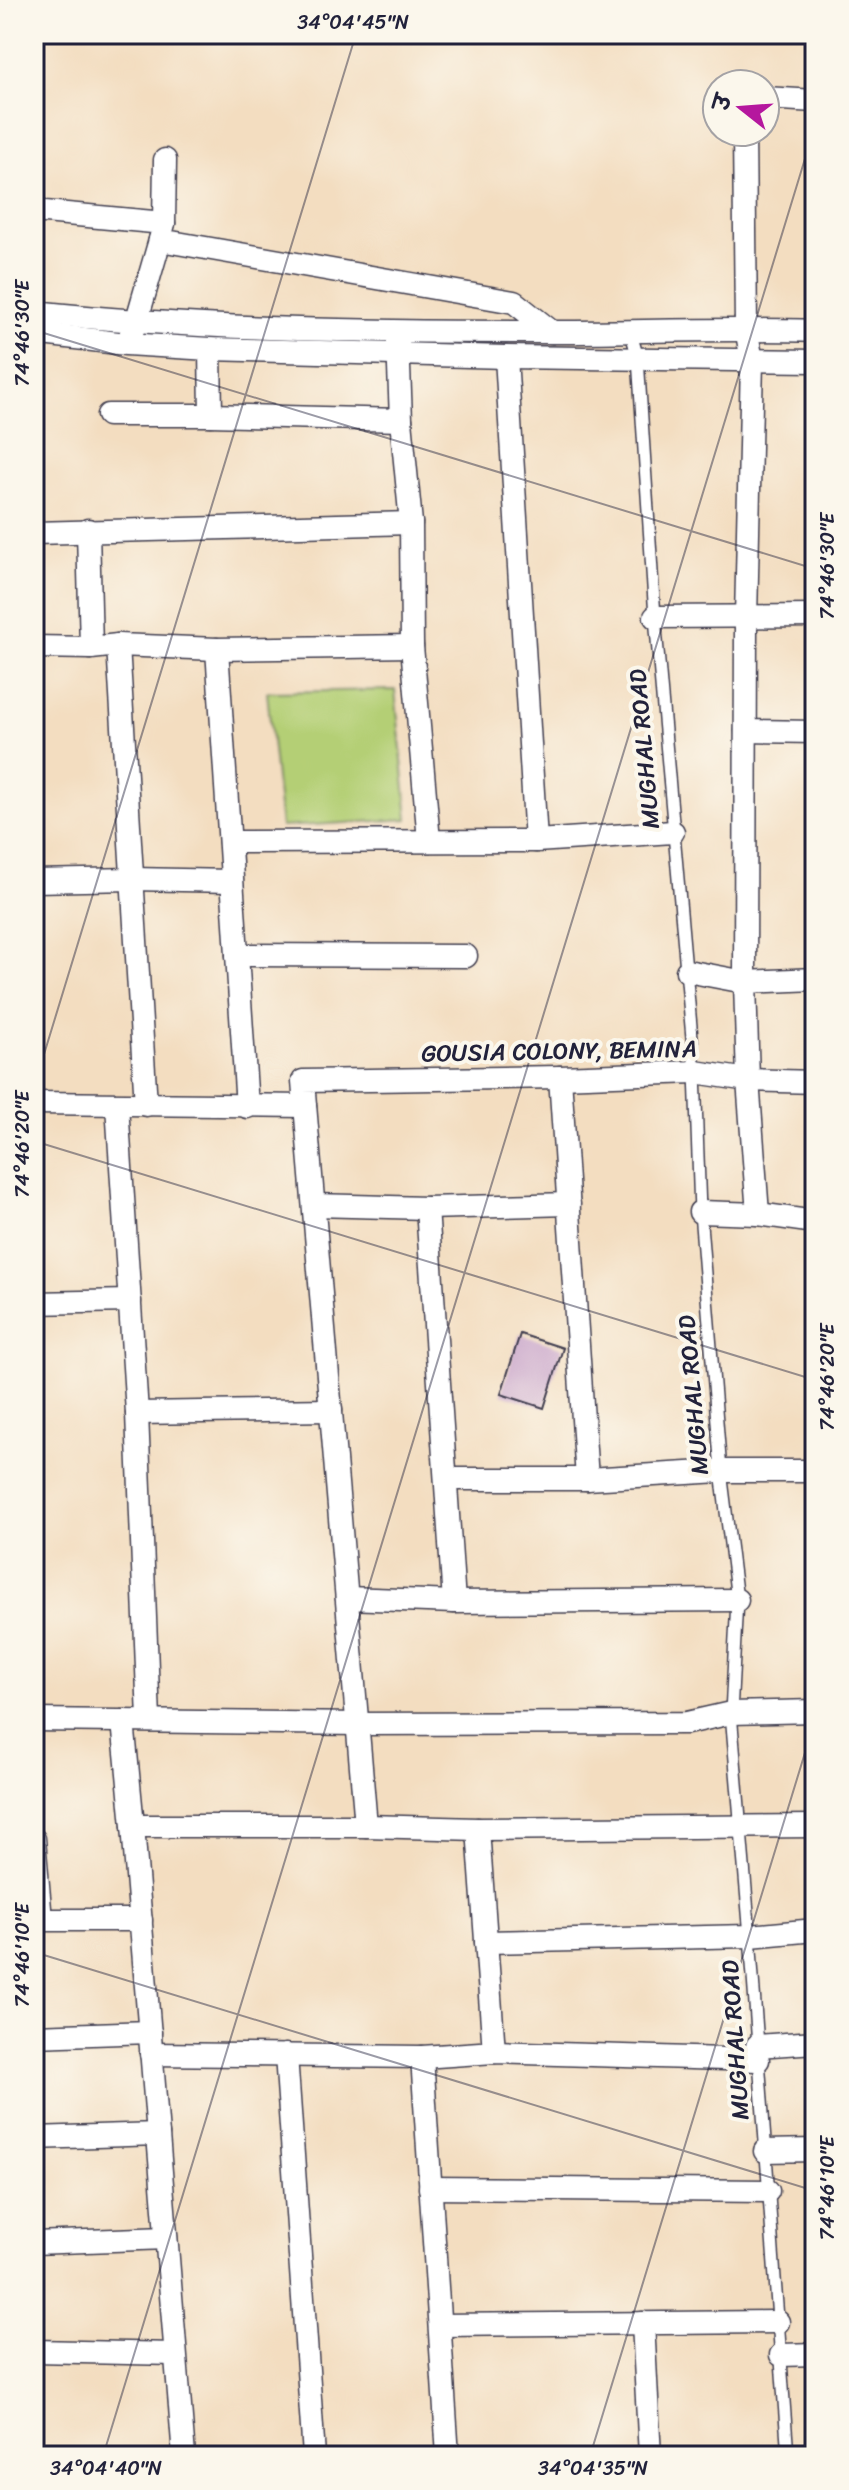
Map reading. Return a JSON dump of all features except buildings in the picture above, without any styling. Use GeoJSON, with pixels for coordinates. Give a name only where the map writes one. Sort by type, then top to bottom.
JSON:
{"type":"FeatureCollection","features":[{"type":"Feature","properties":{"kind":"street"},"geometry":{"type":"LineString","coordinates":[[781,99],[815,101]]}},
{"type":"Feature","properties":{"kind":"street"},"geometry":{"type":"LineString","coordinates":[[744,148],[746,328],[752,361],[746,618],[745,982],[748,1080],[758,1214]]}},
{"type":"Feature","properties":{"kind":"street"},"geometry":{"type":"LineString","coordinates":[[126,344],[136,323],[162,232],[165,160]]}},
{"type":"Feature","properties":{"kind":"street"},"geometry":{"type":"LineString","coordinates":[[34,211],[162,232],[493,297],[514,302],[552,332]]}},
{"type":"Feature","properties":{"kind":"street"},"geometry":{"type":"LineString","coordinates":[[34,312],[136,323],[307,331],[506,357],[815,361]]}},
{"type":"Feature","properties":{"kind":"street"},"geometry":{"type":"LineString","coordinates":[[34,333],[126,344],[210,349],[552,332],[746,328],[815,331]]}},
{"type":"Feature","properties":{"kind":"street"},"geometry":{"type":"LineString","coordinates":[[398,342],[401,420],[411,523],[412,646],[429,841]]}},
{"type":"Feature","properties":{"kind":"street"},"geometry":{"type":"LineString","coordinates":[[210,349],[211,415]]}},
{"type":"Feature","properties":{"kind":"street"},"geometry":{"type":"LineString","coordinates":[[506,357],[536,841]]}},
{"type":"Feature","properties":{"kind":"street"},"geometry":{"type":"LineString","coordinates":[[108,415],[401,420]]}},
{"type":"Feature","properties":{"kind":"street"},"geometry":{"type":"LineString","coordinates":[[34,533],[411,523]]}},
{"type":"Feature","properties":{"kind":"street"},"geometry":{"type":"LineString","coordinates":[[88,530],[91,648]]}},
{"type":"Feature","properties":{"kind":"street"},"geometry":{"type":"LineString","coordinates":[[655,617],[815,616]]}},
{"type":"Feature","properties":{"kind":"street"},"geometry":{"type":"LineString","coordinates":[[34,647],[118,645],[217,649],[412,646]]}},
{"type":"Feature","properties":{"kind":"street"},"geometry":{"type":"LineString","coordinates":[[118,645],[146,1105]]}},
{"type":"Feature","properties":{"kind":"street"},"geometry":{"type":"LineString","coordinates":[[217,649],[247,1107]]}},
{"type":"Feature","properties":{"kind":"street"},"geometry":{"type":"LineString","coordinates":[[746,731],[815,732]]}},
{"type":"Feature","properties":{"kind":"street"},"geometry":{"type":"LineString","coordinates":[[230,842],[536,841],[673,832]]}},
{"type":"Feature","properties":{"kind":"street"},"geometry":{"type":"LineString","coordinates":[[34,881],[231,881]]}},
{"type":"Feature","properties":{"kind":"street"},"geometry":{"type":"LineString","coordinates":[[237,955],[466,956]]}},
{"type":"Feature","properties":{"kind":"street"},"geometry":{"type":"LineString","coordinates":[[687,971],[745,982],[815,979]]}},
{"type":"Feature","properties":{"kind":"street","name":"GOUSIA COLONY, BEMINA"},"geometry":{"type":"LineString","coordinates":[[305,1106],[303,1081],[695,1072],[748,1080],[815,1082]]}},
{"type":"Feature","properties":{"kind":"street"},"geometry":{"type":"LineString","coordinates":[[560,1077],[587,1479]]}},
{"type":"Feature","properties":{"kind":"street"},"geometry":{"type":"LineString","coordinates":[[34,1103],[305,1106],[366,1826]]}},
{"type":"Feature","properties":{"kind":"street"},"geometry":{"type":"LineString","coordinates":[[117,1105],[137,1413],[149,1720]]}},
{"type":"Feature","properties":{"kind":"street"},"geometry":{"type":"LineString","coordinates":[[314,1205],[427,1208],[569,1204]]}},
{"type":"Feature","properties":{"kind":"street"},"geometry":{"type":"LineString","coordinates":[[427,1208],[454,1602]]}},
{"type":"Feature","properties":{"kind":"street"},"geometry":{"type":"LineString","coordinates":[[700,1212],[758,1214],[815,1222]]}},
{"type":"Feature","properties":{"kind":"street"},"geometry":{"type":"LineString","coordinates":[[34,1303],[130,1301]]}},
{"type":"Feature","properties":{"kind":"street"},"geometry":{"type":"LineString","coordinates":[[137,1413],[331,1410]]}},
{"type":"Feature","properties":{"kind":"street"},"geometry":{"type":"LineString","coordinates":[[446,1479],[587,1479],[721,1471],[815,1471]]}},
{"type":"Feature","properties":{"kind":"street"},"geometry":{"type":"LineString","coordinates":[[347,1598],[454,1602],[737,1600]]}},
{"type":"Feature","properties":{"kind":"street"},"geometry":{"type":"LineString","coordinates":[[34,1720],[358,1724],[687,1723],[731,1713],[815,1711]]}},
{"type":"Feature","properties":{"kind":"street"},"geometry":{"type":"LineString","coordinates":[[123,1721],[184,2456]]}},
{"type":"Feature","properties":{"kind":"street"},"geometry":{"type":"LineString","coordinates":[[133,1826],[478,1829],[815,1826]]}},
{"type":"Feature","properties":{"kind":"street"},"geometry":{"type":"LineString","coordinates":[[478,1829],[494,2052]]}},
{"type":"Feature","properties":{"kind":"street"},"geometry":{"type":"LineString","coordinates":[[34,1839],[37,1920],[141,1920]]}},
{"type":"Feature","properties":{"kind":"street"},"geometry":{"type":"LineString","coordinates":[[486,1942],[750,1936],[815,1930]]}},
{"type":"Feature","properties":{"kind":"street"},"geometry":{"type":"LineString","coordinates":[[34,2036],[286,2055],[422,2057],[494,2052],[758,2053],[815,2042]]}},
{"type":"Feature","properties":{"kind":"street"},"geometry":{"type":"LineString","coordinates":[[286,2055],[314,2456]]}},
{"type":"Feature","properties":{"kind":"street"},"geometry":{"type":"LineString","coordinates":[[422,2057],[448,2456]]}},
{"type":"Feature","properties":{"kind":"street"},"geometry":{"type":"LineString","coordinates":[[34,2138],[158,2134]]}},
{"type":"Feature","properties":{"kind":"street"},"geometry":{"type":"LineString","coordinates":[[765,2151],[815,2150]]}},
{"type":"Feature","properties":{"kind":"street"},"geometry":{"type":"LineString","coordinates":[[430,2188],[768,2191]]}},
{"type":"Feature","properties":{"kind":"street"},"geometry":{"type":"LineString","coordinates":[[34,2243],[166,2238]]}},
{"type":"Feature","properties":{"kind":"street"},"geometry":{"type":"LineString","coordinates":[[440,2325],[778,2322]]}},
{"type":"Feature","properties":{"kind":"street"},"geometry":{"type":"LineString","coordinates":[[643,2323],[650,2456]]}},
{"type":"Feature","properties":{"kind":"street"},"geometry":{"type":"LineString","coordinates":[[34,2351],[175,2354]]}},
{"type":"Feature","properties":{"kind":"street"},"geometry":{"type":"LineString","coordinates":[[781,2355],[815,2354]]}},
{"type":"Feature","properties":{"kind":"lane","name":"MUGHAL ROAD"},"geometry":{"type":"LineString","coordinates":[[630,330],[638,358],[655,617],[695,1072],[700,1212],[721,1471],[737,1600],[731,1713],[788,2456]]}},
{"type":"Feature","properties":{"kind":"green space"},"geometry":{"type":"Polygon","coordinates":[[[395,690],[408,819],[281,827],[267,692],[395,690]]]}}]}
